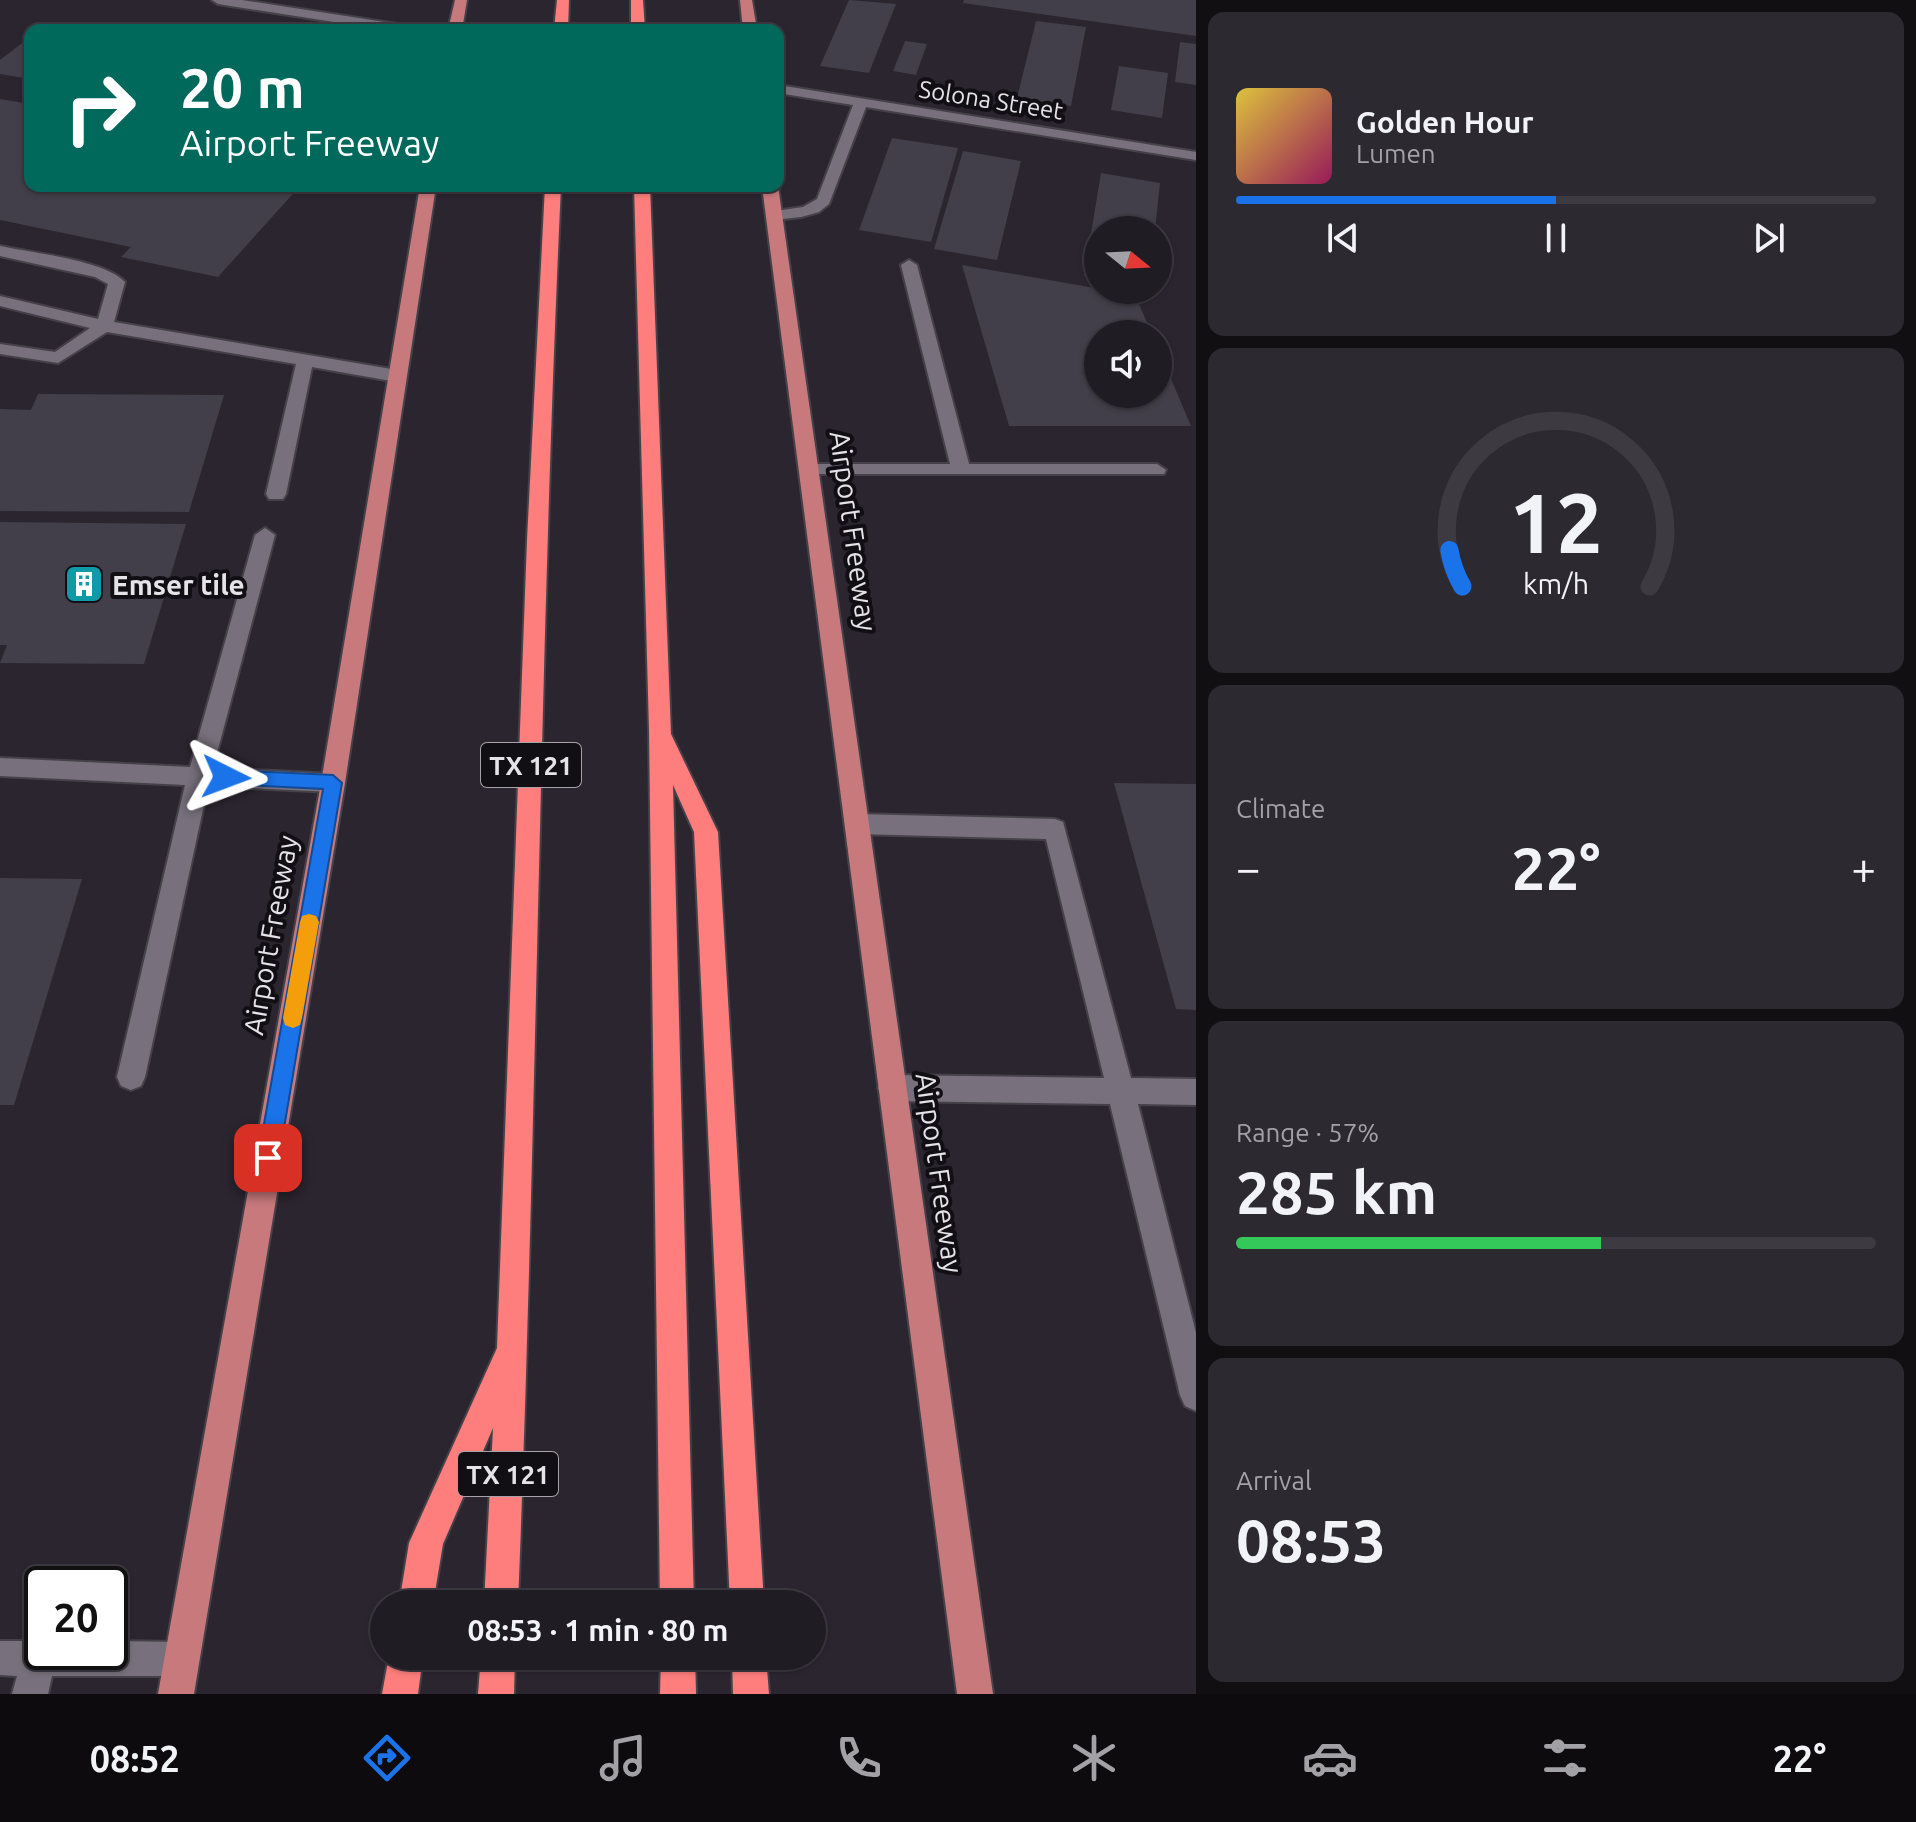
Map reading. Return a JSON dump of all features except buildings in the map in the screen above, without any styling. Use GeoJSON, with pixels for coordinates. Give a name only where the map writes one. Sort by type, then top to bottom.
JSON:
{"type":"FeatureCollection","features":[{"type":"Feature","properties":{"kind":"highway"},"geometry":{"type":"LineString","coordinates":[[561,24],[563,0]]}},
{"type":"Feature","properties":{"kind":"highway"},"geometry":{"type":"LineString","coordinates":[[637,0],[638,24]]}},
{"type":"Feature","properties":{"kind":"highway","name":"TX 121"},"geometry":{"type":"LineString","coordinates":[[502,1590],[515,1343],[541,384],[553,192]]}},
{"type":"Feature","properties":{"kind":"highway"},"geometry":{"type":"LineString","coordinates":[[642,192],[660,730],[677,1590]]}},
{"type":"Feature","properties":{"kind":"highway"},"geometry":{"type":"LineString","coordinates":[[660,730],[706,832],[746,1590]]}},
{"type":"Feature","properties":{"kind":"highway"},"geometry":{"type":"LineString","coordinates":[[418,1590],[426,1543],[515,1343]]}},
{"type":"Feature","properties":{"kind":"highway"},"geometry":{"type":"LineString","coordinates":[[400,1694],[404,1670]]}},
{"type":"Feature","properties":{"kind":"highway"},"geometry":{"type":"LineString","coordinates":[[496,1694],[497,1670]]}},
{"type":"Feature","properties":{"kind":"highway"},"geometry":{"type":"LineString","coordinates":[[678,1670],[678,1694]]}},
{"type":"Feature","properties":{"kind":"highway"},"geometry":{"type":"LineString","coordinates":[[750,1670],[751,1694]]}},
{"type":"Feature","properties":{"kind":"main road"},"geometry":{"type":"LineString","coordinates":[[456,24],[461,0]]}},
{"type":"Feature","properties":{"kind":"main road"},"geometry":{"type":"LineString","coordinates":[[746,0],[749,24]]}},
{"type":"Feature","properties":{"kind":"main road","name":"Airport Freeway"},"geometry":{"type":"LineString","coordinates":[[176,1694],[333,783],[427,192]]}},
{"type":"Feature","properties":{"kind":"main road","name":"Airport Freeway"},"geometry":{"type":"LineString","coordinates":[[771,192],[975,1694]]}},
{"type":"Feature","properties":{"kind":"street"},"geometry":{"type":"LineString","coordinates":[[218,0],[373,24]]}},
{"type":"Feature","properties":{"kind":"street"},"geometry":{"type":"LineString","coordinates":[[304,13],[316,0]]}},
{"type":"Feature","properties":{"kind":"street","name":"Solona Street"},"geometry":{"type":"LineString","coordinates":[[784,90],[1196,156]]}},
{"type":"Feature","properties":{"kind":"street"},"geometry":{"type":"LineString","coordinates":[[774,215],[809,211],[824,201],[861,102]]}},
{"type":"Feature","properties":{"kind":"street"},"geometry":{"type":"LineString","coordinates":[[0,251],[100,273],[117,282],[104,326],[58,358],[0,349]]}},
{"type":"Feature","properties":{"kind":"street"},"geometry":{"type":"LineString","coordinates":[[909,265],[961,470]]}},
{"type":"Feature","properties":{"kind":"street"},"geometry":{"type":"LineString","coordinates":[[0,301],[104,326],[397,376]]}},
{"type":"Feature","properties":{"kind":"street"},"geometry":{"type":"LineString","coordinates":[[276,494],[305,361]]}},
{"type":"Feature","properties":{"kind":"street"},"geometry":{"type":"LineString","coordinates":[[809,470],[1157,470]]}},
{"type":"Feature","properties":{"kind":"street"},"geometry":{"type":"LineString","coordinates":[[131,1077],[199,776],[265,535]]}},
{"type":"Feature","properties":{"kind":"street"},"geometry":{"type":"LineString","coordinates":[[0,767],[333,783]]}},
{"type":"Feature","properties":{"kind":"street"},"geometry":{"type":"LineString","coordinates":[[857,824],[1055,829],[1196,1395]]}},
{"type":"Feature","properties":{"kind":"street"},"geometry":{"type":"LineString","coordinates":[[892,1088],[1196,1092]]}},
{"type":"Feature","properties":{"kind":"street"},"geometry":{"type":"LineString","coordinates":[[0,1658],[24,1659]]}},
{"type":"Feature","properties":{"kind":"street"},"geometry":{"type":"LineString","coordinates":[[128,1659],[182,1659]]}},
{"type":"Feature","properties":{"kind":"street"},"geometry":{"type":"LineString","coordinates":[[30,1694],[36,1670]]}},
{"type":"Feature","properties":{"kind":"slow traffic"},"geometry":{"type":"LineString","coordinates":[[293,1018],[309,922]]}},
{"type":"Feature","properties":{"kind":"place","name":"Emser tile"},"geometry":{"type":"Point","coordinates":[84,584]}},
{"type":"Feature","properties":{"kind":"route"},"geometry":{"type":"LineString","coordinates":[[226,777],[333,783],[268,1158]]}}]}
